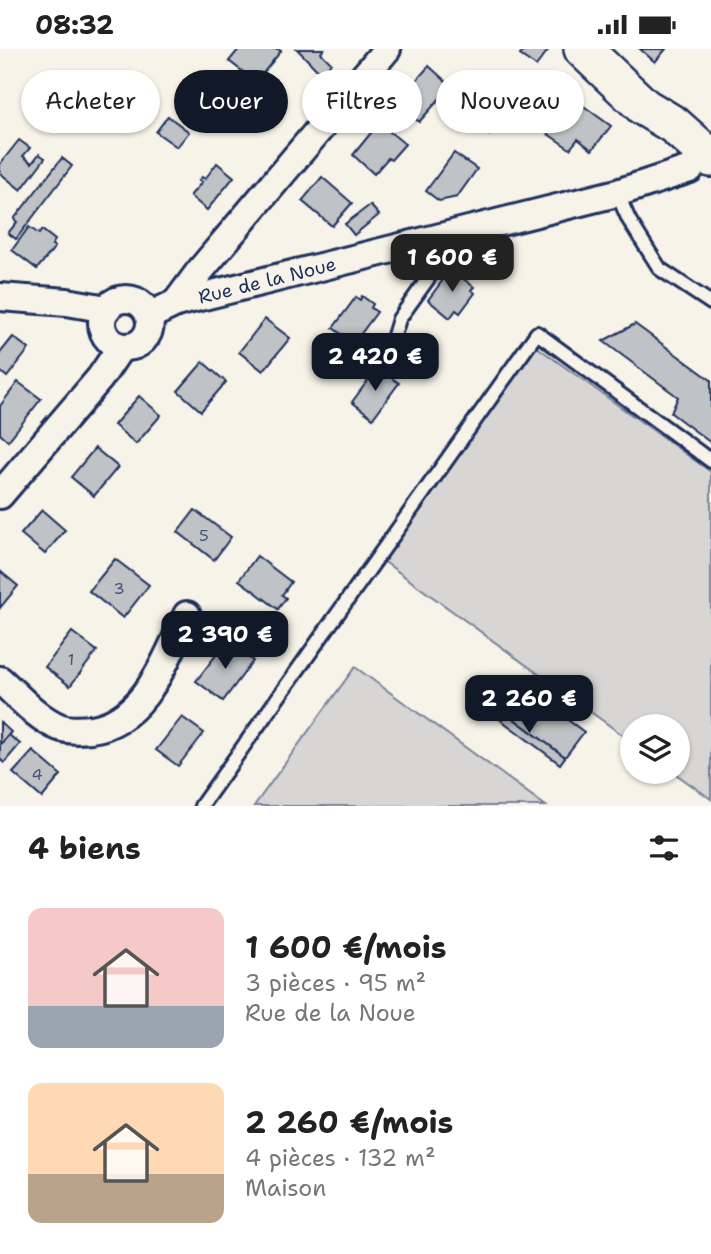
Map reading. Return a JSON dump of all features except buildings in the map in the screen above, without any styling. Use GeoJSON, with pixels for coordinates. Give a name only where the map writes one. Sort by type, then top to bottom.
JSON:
{"type":"FeatureCollection","features":[{"type":"Feature","properties":{"kind":"street"},"geometry":{"type":"LineString","coordinates":[[176,303],[199,272],[387,49]]}},
{"type":"Feature","properties":{"kind":"street"},"geometry":{"type":"LineString","coordinates":[[583,49],[644,107],[674,125],[707,155]]}},
{"type":"Feature","properties":{"kind":"street","name":"Rue de la Noue"},"geometry":{"type":"LineString","coordinates":[[149,316],[176,303],[617,193],[690,169],[707,155]]}},
{"type":"Feature","properties":{"kind":"street"},"geometry":{"type":"LineString","coordinates":[[0,296],[67,302],[107,309]]}},
{"type":"Feature","properties":{"kind":"street"},"geometry":{"type":"LineString","coordinates":[[128,300],[135,302],[144,308],[149,316],[148,332],[143,340],[129,347],[121,347],[111,342],[105,335],[102,324],[107,309],[113,303],[128,300]]}},
{"type":"Feature","properties":{"kind":"street"},"geometry":{"type":"LineString","coordinates":[[0,495],[100,378],[121,347]]}},
{"type":"Feature","properties":{"kind":"street"},"geometry":{"type":"LineString","coordinates":[[0,680],[44,719],[61,728],[78,730],[114,724],[154,682],[187,615]]}},
{"type":"Feature","properties":{"kind":"lane"},"geometry":{"type":"LineString","coordinates":[[617,193],[629,220],[660,269],[711,303]]}},
{"type":"Feature","properties":{"kind":"lane"},"geometry":{"type":"LineString","coordinates":[[392,342],[399,319],[442,259],[441,236]]}},
{"type":"Feature","properties":{"kind":"lane"},"geometry":{"type":"LineString","coordinates":[[201,806],[537,333],[711,461]]}},
{"type":"Feature","properties":{"kind":"shaded area"},"geometry":{"type":"Polygon","coordinates":[[[537,347],[711,472],[711,799],[690,784],[690,714],[620,714],[620,733],[382,560],[537,347]]]}},
{"type":"Feature","properties":{"kind":"shaded area"},"geometry":{"type":"Polygon","coordinates":[[[355,667],[546,806],[254,806],[355,667]]]}}]}
